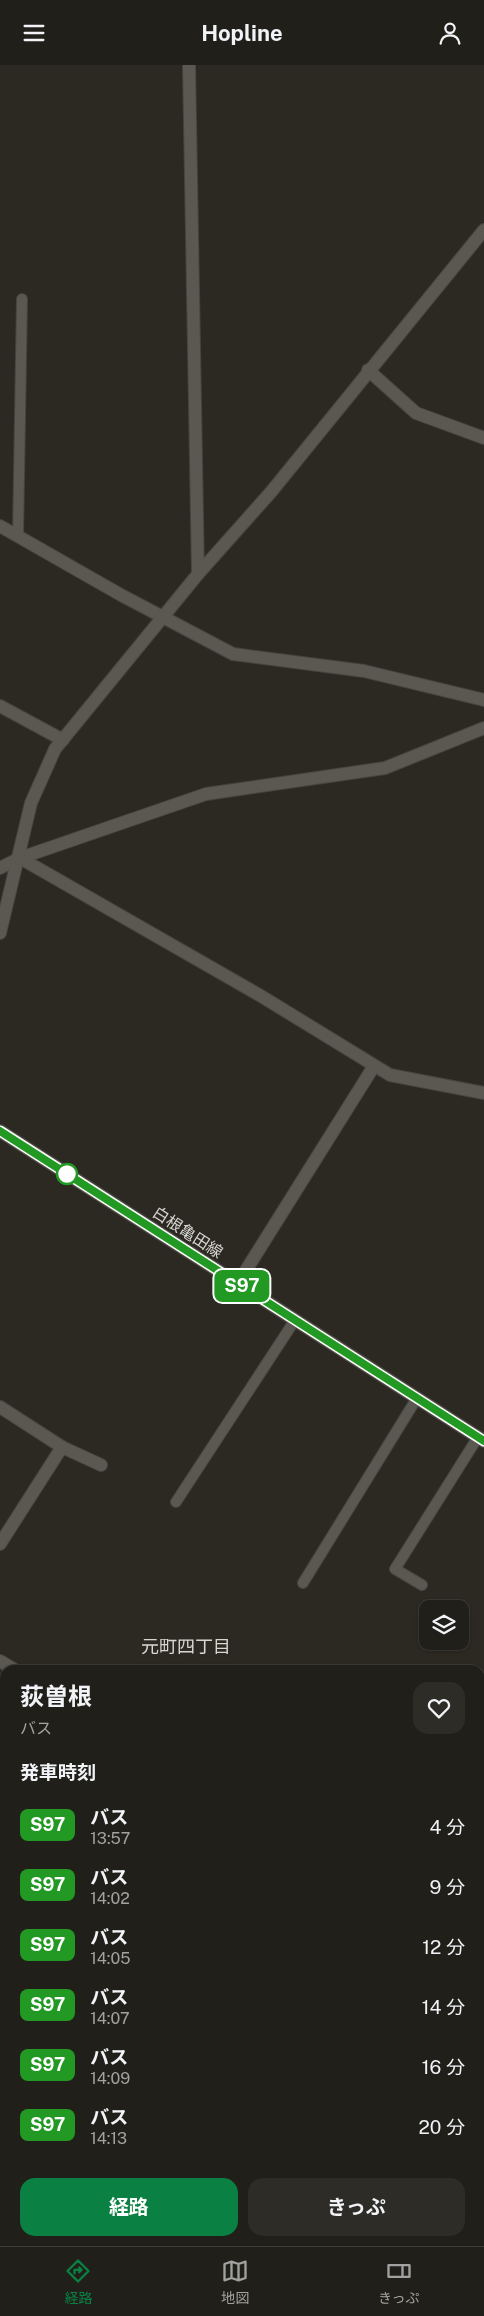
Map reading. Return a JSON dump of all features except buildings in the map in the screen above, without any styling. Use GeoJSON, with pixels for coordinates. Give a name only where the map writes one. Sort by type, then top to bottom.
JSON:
{"type":"FeatureCollection","features":[{"type":"Feature","properties":{"kind":"street"},"geometry":{"type":"LineString","coordinates":[[189,65],[198,574]]}},
{"type":"Feature","properties":{"kind":"street"},"geometry":{"type":"LineString","coordinates":[[0,933],[20,858],[31,803],[55,749],[198,574],[271,492],[368,370],[484,230]]}},
{"type":"Feature","properties":{"kind":"street"},"geometry":{"type":"LineString","coordinates":[[368,370],[416,413],[484,438]]}},
{"type":"Feature","properties":{"kind":"street"},"geometry":{"type":"LineString","coordinates":[[0,526],[163,618],[233,654],[364,671],[484,700]]}},
{"type":"Feature","properties":{"kind":"street"},"geometry":{"type":"LineString","coordinates":[[0,705],[63,740]]}},
{"type":"Feature","properties":{"kind":"street"},"geometry":{"type":"LineString","coordinates":[[0,868],[20,858],[206,794],[385,768],[484,728]]}},
{"type":"Feature","properties":{"kind":"street"},"geometry":{"type":"LineString","coordinates":[[20,858],[261,996],[390,1075],[484,1093]]}},
{"type":"Feature","properties":{"kind":"street"},"geometry":{"type":"LineString","coordinates":[[238,1283],[374,1066]]}},
{"type":"Feature","properties":{"kind":"street","name":"白根亀田線"},"geometry":{"type":"LineString","coordinates":[[0,1131],[418,1398],[482,1435]]}},
{"type":"Feature","properties":{"kind":"street"},"geometry":{"type":"LineString","coordinates":[[0,1407],[62,1447],[101,1465]]}},
{"type":"Feature","properties":{"kind":"street"},"geometry":{"type":"LineString","coordinates":[[0,1544],[62,1447]]}},
{"type":"Feature","properties":{"kind":"lane"},"geometry":{"type":"LineString","coordinates":[[18,536],[22,299]]}},
{"type":"Feature","properties":{"kind":"lane"},"geometry":{"type":"LineString","coordinates":[[176,1503],[295,1320]]}},
{"type":"Feature","properties":{"kind":"lane"},"geometry":{"type":"LineString","coordinates":[[303,1583],[418,1398]]}},
{"type":"Feature","properties":{"kind":"lane"},"geometry":{"type":"LineString","coordinates":[[422,1585],[395,1569],[482,1435]]}},
{"type":"Feature","properties":{"kind":"bus line","name":"S97"},"geometry":{"type":"LineString","coordinates":[[0,1131],[484,1441]]}},
{"type":"Feature","properties":{"kind":"district","name":"元町四丁目"},"geometry":{"type":"Point","coordinates":[186,1647]}}]}
